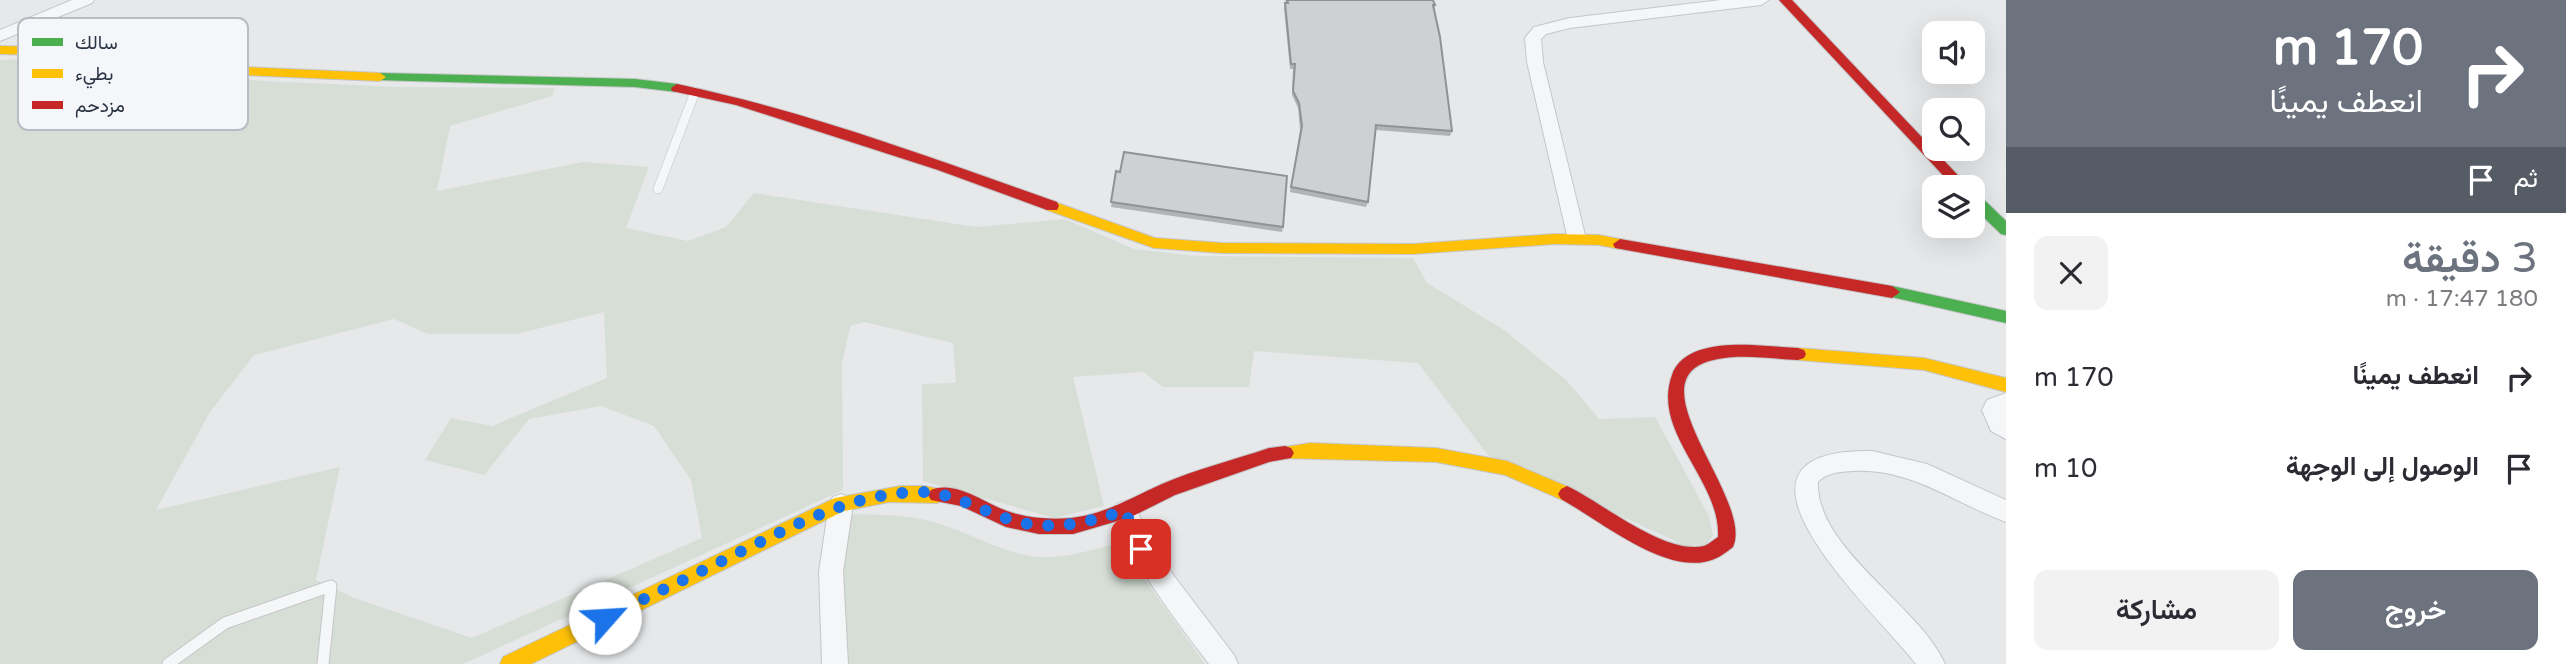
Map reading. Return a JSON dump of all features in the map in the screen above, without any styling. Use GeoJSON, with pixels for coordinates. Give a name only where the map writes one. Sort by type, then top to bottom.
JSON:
{"type":"FeatureCollection","features":[{"type":"Feature","properties":{"kind":"street"},"geometry":{"type":"LineString","coordinates":[[43,18],[86,0]]}},
{"type":"Feature","properties":{"kind":"street"},"geometry":{"type":"LineString","coordinates":[[1576,239],[1535,62],[1534,38],[1540,30],[1570,23],[1761,0]]}},
{"type":"Feature","properties":{"kind":"street"},"geometry":{"type":"LineString","coordinates":[[1785,0],[1951,175]]}},
{"type":"Feature","properties":{"kind":"street"},"geometry":{"type":"LineString","coordinates":[[0,36],[18,28]]}},
{"type":"Feature","properties":{"kind":"street"},"geometry":{"type":"LineString","coordinates":[[0,50],[18,50]]}},
{"type":"Feature","properties":{"kind":"street"},"geometry":{"type":"LineString","coordinates":[[248,71],[295,75],[635,83],[695,92],[738,101],[943,167],[1154,243],[1211,247],[1400,249],[1576,239],[1608,241],[1888,290],[2006,317]]}},
{"type":"Feature","properties":{"kind":"street"},"geometry":{"type":"LineString","coordinates":[[1985,210],[2006,230]]}},
{"type":"Feature","properties":{"kind":"street"},"geometry":{"type":"LineString","coordinates":[[510,664],[841,505],[885,494],[923,492],[963,499],[1006,519],[1039,526],[1073,526],[1125,511],[1168,489],[1287,452],[1310,450],[1436,455],[1507,468],[1568,494],[1667,550],[1697,556],[1716,551],[1723,546],[1730,532],[1726,513],[1676,413],[1673,384],[1681,371],[1694,359],[1718,353],[1749,352],[1852,357],[1924,364],[2006,385]]}},
{"type":"Feature","properties":{"kind":"street"},"geometry":{"type":"LineString","coordinates":[[2006,402],[1995,406],[1993,410],[1999,424],[2006,430]]}},
{"type":"Feature","properties":{"kind":"street"},"geometry":{"type":"LineString","coordinates":[[1932,664],[1880,606],[1830,543],[1813,514],[1806,478],[1810,472],[1829,463],[1887,463],[1937,479],[2006,512]]}},
{"type":"Feature","properties":{"kind":"street"},"geometry":{"type":"LineString","coordinates":[[835,664],[831,572],[841,505]]}},
{"type":"Feature","properties":{"kind":"street"},"geometry":{"type":"LineString","coordinates":[[1125,511],[1132,533],[1150,565],[1225,664]]}},
{"type":"Feature","properties":{"kind":"lane"},"geometry":{"type":"LineString","coordinates":[[658,190],[695,92]]}},
{"type":"Feature","properties":{"kind":"lane"},"geometry":{"type":"LineString","coordinates":[[168,664],[225,623],[331,586],[323,664]]}},
{"type":"Feature","properties":{"kind":"shaded area"},"geometry":{"type":"Polygon","coordinates":[[[18,59],[18,130],[248,130],[248,80],[397,87],[555,88],[552,96],[450,126],[437,191],[583,162],[649,167],[626,228],[688,241],[726,227],[754,193],[976,227],[1065,219],[1134,249],[1196,256],[1413,258],[1427,283],[1504,330],[1567,381],[1599,419],[1655,417],[1709,516],[1713,536],[1705,545],[1686,546],[1488,455],[1418,363],[1254,351],[1249,387],[1163,387],[1143,372],[1073,377],[1104,506],[1054,518],[923,481],[922,384],[956,383],[953,343],[864,322],[850,326],[842,364],[843,490],[463,664],[0,664],[0,60],[18,59]],[[604,312],[516,334],[428,334],[394,319],[254,355],[210,412],[156,510],[340,467],[316,580],[354,598],[472,638],[702,538],[691,480],[654,426],[601,406],[529,419],[484,475],[425,460],[451,418],[492,426],[607,378],[604,312]]]}},
{"type":"Feature","properties":{"kind":"shaded area"},"geometry":{"type":"Polygon","coordinates":[[[847,514],[931,521],[1002,548],[1039,557],[1069,555],[1119,543],[1205,664],[844,664],[838,567],[847,514]]]}},
{"type":"Feature","properties":{"kind":"building"},"geometry":{"type":"Polygon","coordinates":[[[1287,0],[1433,0],[1452,131],[1376,125],[1368,202],[1291,187],[1302,126],[1299,103],[1293,91],[1295,64],[1291,64],[1285,3],[1288,3],[1287,0]]]}},
{"type":"Feature","properties":{"kind":"building"},"geometry":{"type":"Polygon","coordinates":[[[1124,152],[1287,176],[1283,227],[1111,202],[1116,171],[1120,172],[1124,152]]]}},
{"type":"Feature","properties":{"kind":"traffic: fast"},"geometry":{"type":"LineString","coordinates":[[380,77],[635,83],[677,88]]}},
{"type":"Feature","properties":{"kind":"traffic: fast"},"geometry":{"type":"LineString","coordinates":[[1985,210],[2006,230]]}},
{"type":"Feature","properties":{"kind":"traffic: fast"},"geometry":{"type":"LineString","coordinates":[[1892,292],[2006,317]]}},
{"type":"Feature","properties":{"kind":"traffic: slow"},"geometry":{"type":"LineString","coordinates":[[0,50],[18,50]]}},
{"type":"Feature","properties":{"kind":"traffic: slow"},"geometry":{"type":"LineString","coordinates":[[248,71],[380,77]]}},
{"type":"Feature","properties":{"kind":"traffic: slow"},"geometry":{"type":"LineString","coordinates":[[1052,206],[1154,243],[1222,248],[1413,249],[1554,239],[1599,240],[1620,244]]}},
{"type":"Feature","properties":{"kind":"traffic: slow"},"geometry":{"type":"LineString","coordinates":[[1798,354],[1924,364],[2006,385]]}},
{"type":"Feature","properties":{"kind":"traffic: slow"},"geometry":{"type":"LineString","coordinates":[[1285,453],[1310,450],[1436,455],[1507,468],[1567,494]]}},
{"type":"Feature","properties":{"kind":"traffic: slow"},"geometry":{"type":"LineString","coordinates":[[510,664],[841,504],[901,493],[937,495]]}},
{"type":"Feature","properties":{"kind":"traffic: jam"},"geometry":{"type":"LineString","coordinates":[[1785,0],[1951,175]]}},
{"type":"Feature","properties":{"kind":"traffic: jam"},"geometry":{"type":"LineString","coordinates":[[677,88],[738,101],[943,167],[1052,206]]}},
{"type":"Feature","properties":{"kind":"traffic: jam"},"geometry":{"type":"LineString","coordinates":[[1620,244],[1892,292]]}},
{"type":"Feature","properties":{"kind":"traffic: jam"},"geometry":{"type":"LineString","coordinates":[[1567,494],[1665,549],[1688,555],[1712,552],[1726,541],[1727,522],[1719,499],[1679,416],[1674,391],[1681,371],[1692,362],[1720,352],[1798,354]]}},
{"type":"Feature","properties":{"kind":"traffic: jam"},"geometry":{"type":"LineString","coordinates":[[937,495],[963,499],[1006,519],[1039,526],[1073,526],[1125,511],[1169,489],[1269,455],[1285,453]]}},
{"type":"Feature","properties":{"kind":"route"},"geometry":{"type":"LineString","coordinates":[[605,618],[789,528],[841,505],[885,494],[923,492],[963,499],[1006,519],[1039,526],[1073,526],[1125,511],[1141,549]]}}]}
